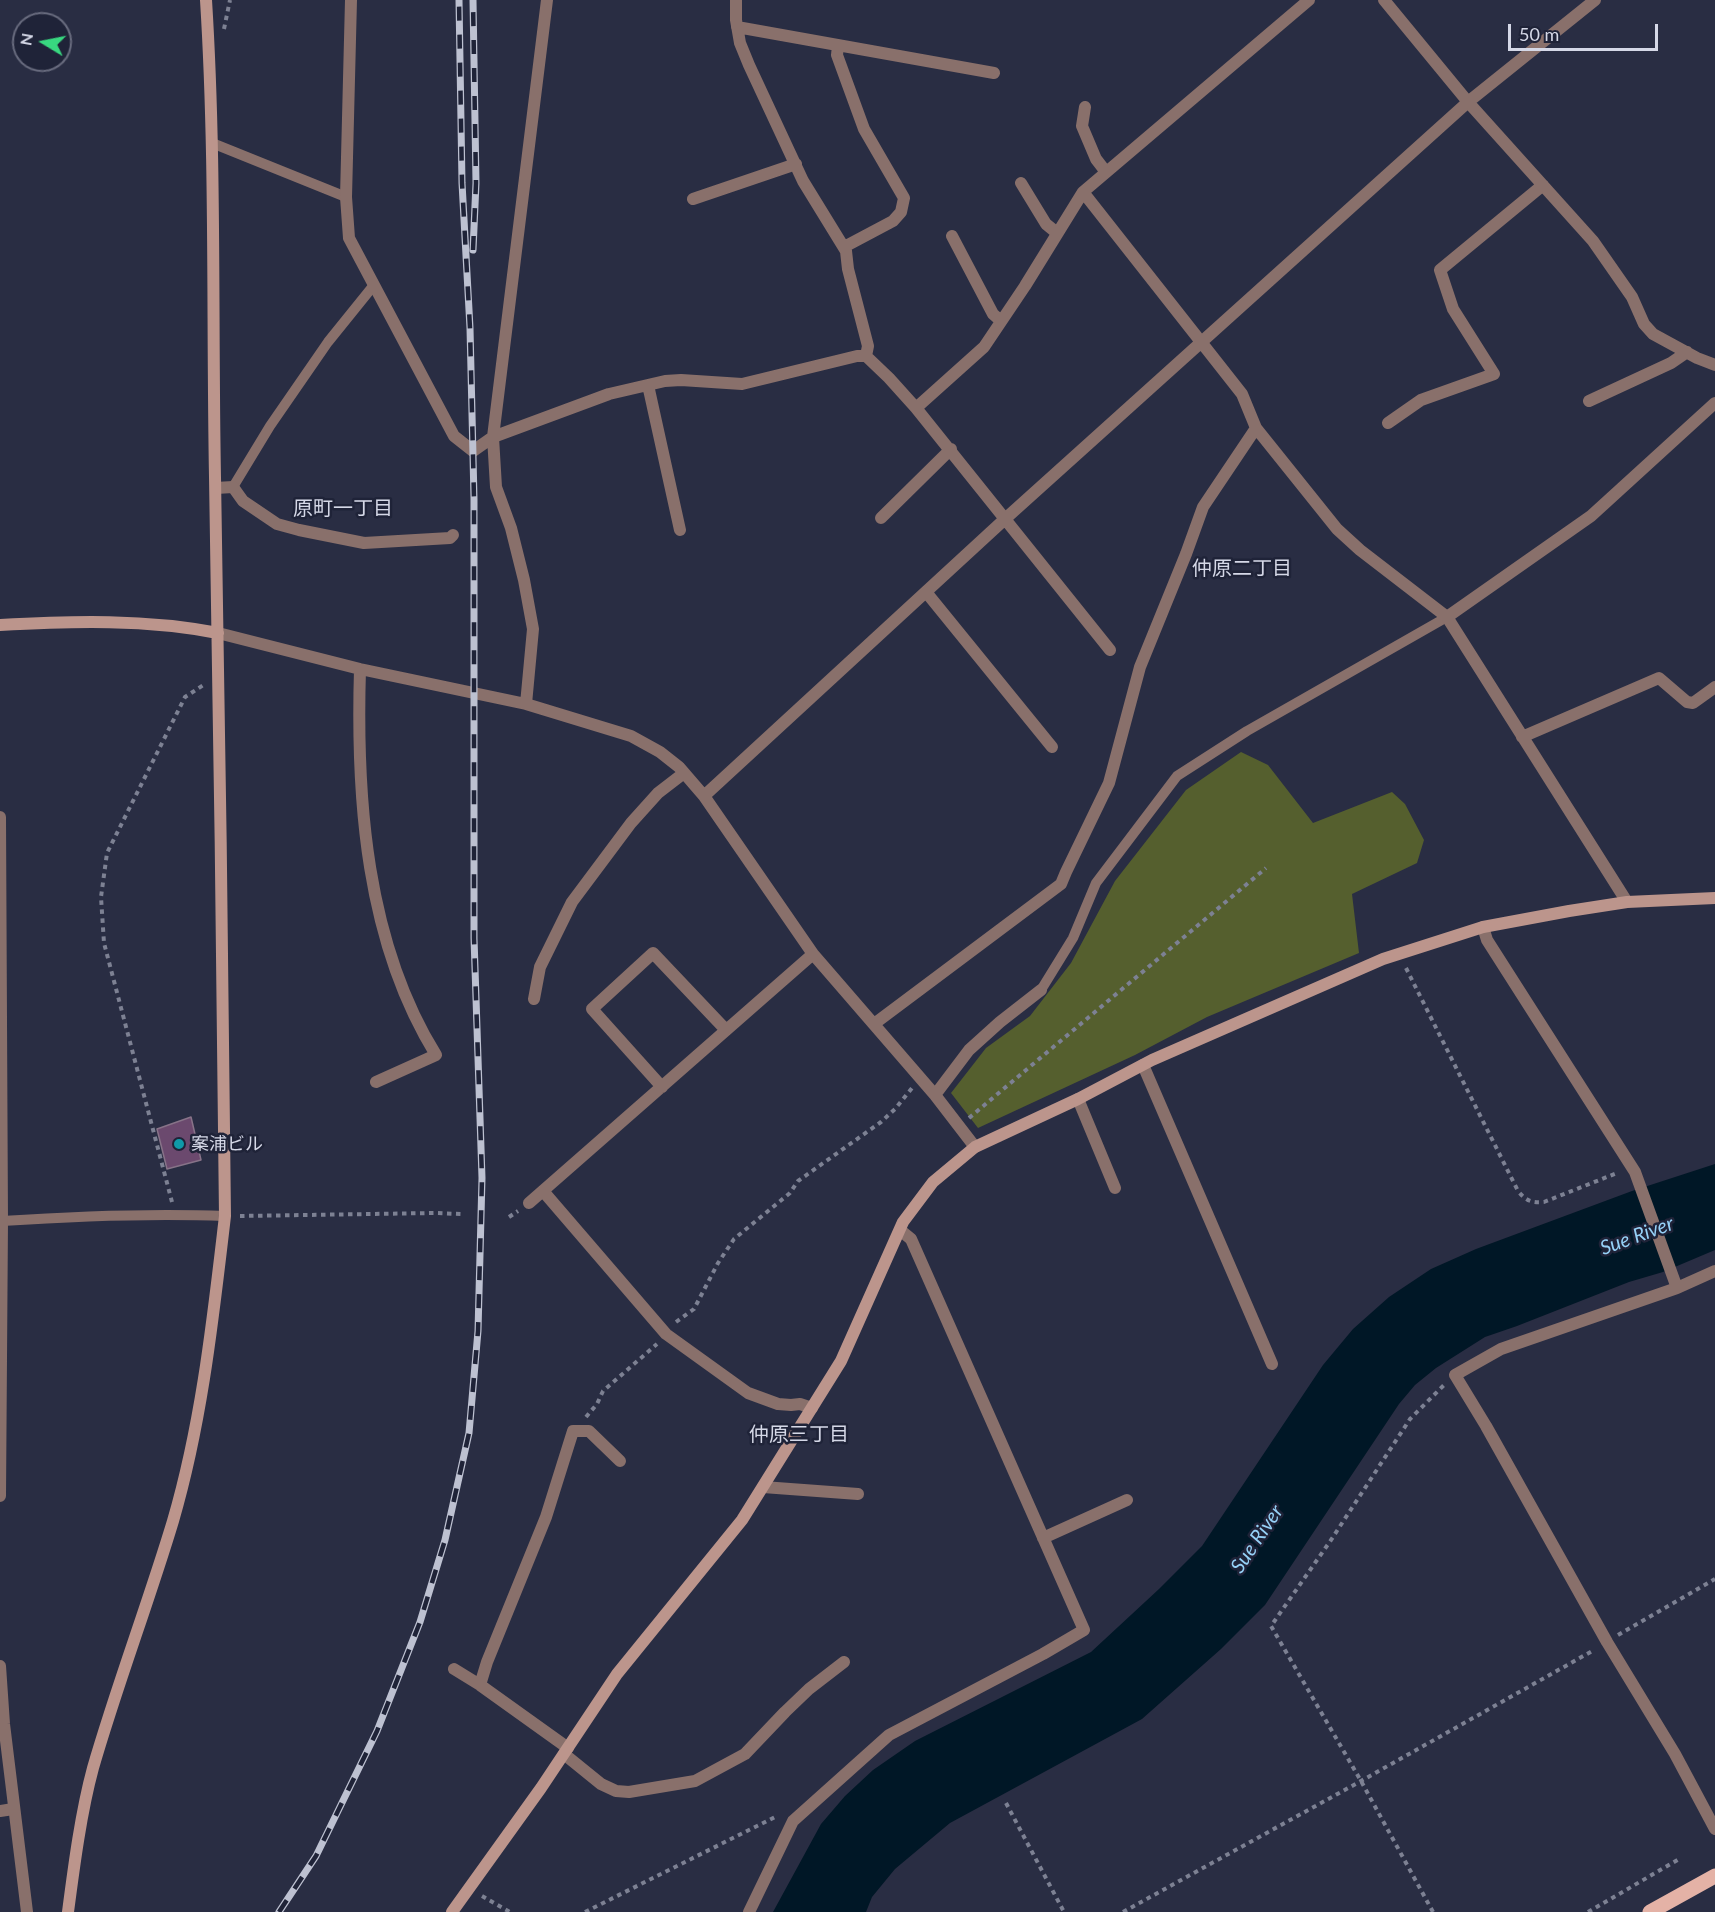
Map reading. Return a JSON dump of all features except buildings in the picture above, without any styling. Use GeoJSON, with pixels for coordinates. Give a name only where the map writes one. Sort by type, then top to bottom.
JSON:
{"type":"FeatureCollection","features":[{"type":"Feature","properties":{"kind":"main road"},"geometry":{"type":"LineString","coordinates":[[1650,1912],[1715,1876]]}},
{"type":"Feature","properties":{"kind":"street"},"geometry":{"type":"LineString","coordinates":[[68,1912],[74,1866],[92,1771],[173,1520],[194,1435],[214,1315],[225,1216],[215,284],[211,83],[206,0]]}},
{"type":"Feature","properties":{"kind":"street"},"geometry":{"type":"LineString","coordinates":[[351,0],[346,197],[349,238],[454,436],[473,451],[493,436],[609,394],[681,380],[742,384],[857,356],[866,356],[889,378],[951,449],[1110,650]]}},
{"type":"Feature","properties":{"kind":"street"},"geometry":{"type":"LineString","coordinates":[[526,704],[533,629],[511,528],[496,487],[493,436],[547,0]]}},
{"type":"Feature","properties":{"kind":"street"},"geometry":{"type":"LineString","coordinates":[[736,0],[740,43],[749,65],[803,181],[844,247],[868,346],[866,356]]}},
{"type":"Feature","properties":{"kind":"street"},"geometry":{"type":"LineString","coordinates":[[916,408],[984,347],[1083,192],[1309,0]]}},
{"type":"Feature","properties":{"kind":"street"},"geometry":{"type":"LineString","coordinates":[[1384,0],[1468,102],[1593,241],[1632,297],[1644,324],[1653,334],[1715,365]]}},
{"type":"Feature","properties":{"kind":"street"},"geometry":{"type":"LineString","coordinates":[[704,796],[1005,519],[1468,102],[1595,0]]}},
{"type":"Feature","properties":{"kind":"street"},"geometry":{"type":"LineString","coordinates":[[738,27],[994,73]]}},
{"type":"Feature","properties":{"kind":"street"},"geometry":{"type":"LineString","coordinates":[[838,45],[837,55],[864,129],[904,198],[901,212],[893,221],[844,247]]}},
{"type":"Feature","properties":{"kind":"street"},"geometry":{"type":"LineString","coordinates":[[1085,107],[1082,126],[1096,159],[1106,172]]}},
{"type":"Feature","properties":{"kind":"street"},"geometry":{"type":"LineString","coordinates":[[693,199],[796,164]]}},
{"type":"Feature","properties":{"kind":"street"},"geometry":{"type":"LineString","coordinates":[[1021,183],[1046,224],[1057,233]]}},
{"type":"Feature","properties":{"kind":"street"},"geometry":{"type":"LineString","coordinates":[[1388,423],[1421,400],[1494,374],[1454,309],[1440,270],[1543,185]]}},
{"type":"Feature","properties":{"kind":"street"},"geometry":{"type":"LineString","coordinates":[[1083,192],[1242,394],[1256,428],[1337,529],[1360,550],[1447,618],[1627,902]]}},
{"type":"Feature","properties":{"kind":"street"},"geometry":{"type":"LineString","coordinates":[[952,236],[993,314],[1001,321]]}},
{"type":"Feature","properties":{"kind":"street"},"geometry":{"type":"LineString","coordinates":[[1589,401],[1671,363],[1687,352]]}},
{"type":"Feature","properties":{"kind":"street"},"geometry":{"type":"LineString","coordinates":[[648,385],[680,530]]}},
{"type":"Feature","properties":{"kind":"street"},"geometry":{"type":"LineString","coordinates":[[1447,618],[1591,516],[1715,403]]}},
{"type":"Feature","properties":{"kind":"street"},"geometry":{"type":"LineString","coordinates":[[874,1024],[1061,884],[1109,783],[1140,668],[1203,507],[1256,428]]}},
{"type":"Feature","properties":{"kind":"street"},"geometry":{"type":"LineString","coordinates":[[881,518],[951,449]]}},
{"type":"Feature","properties":{"kind":"street"},"geometry":{"type":"LineString","coordinates":[[216,488],[233,487],[243,501],[277,524],[364,543],[450,538],[453,535]]}},
{"type":"Feature","properties":{"kind":"street"},"geometry":{"type":"LineString","coordinates":[[926,592],[1052,747]]}},
{"type":"Feature","properties":{"kind":"street"},"geometry":{"type":"LineString","coordinates":[[0,625],[80,621],[134,622],[197,629],[360,669],[526,704],[631,736],[660,752],[684,773],[704,796],[813,954],[921,1078],[975,1147]]}},
{"type":"Feature","properties":{"kind":"street"},"geometry":{"type":"LineString","coordinates":[[360,669],[364,814],[372,877],[383,928],[396,972],[418,1026],[436,1055],[376,1082]]}},
{"type":"Feature","properties":{"kind":"street"},"geometry":{"type":"LineString","coordinates":[[1522,737],[1659,678],[1687,702],[1693,703],[1715,687]]}},
{"type":"Feature","properties":{"kind":"street"},"geometry":{"type":"LineString","coordinates":[[534,999],[540,967],[572,902],[631,822],[658,793],[684,773]]}},
{"type":"Feature","properties":{"kind":"street"},"geometry":{"type":"LineString","coordinates":[[0,817],[2,1221],[0,1496]]}},
{"type":"Feature","properties":{"kind":"street"},"geometry":{"type":"LineString","coordinates":[[452,1912],[566,1751],[617,1674],[742,1520],[841,1360],[903,1222],[933,1182],[975,1147],[1078,1099],[1143,1065],[1383,959],[1483,927],[1627,902],[1715,898]]}},
{"type":"Feature","properties":{"kind":"street"},"geometry":{"type":"LineString","coordinates":[[1483,927],[1487,940],[1633,1170],[1677,1288]]}},
{"type":"Feature","properties":{"kind":"street"},"geometry":{"type":"LineString","coordinates":[[662,1087],[592,1009],[653,953],[726,1030]]}},
{"type":"Feature","properties":{"kind":"street"},"geometry":{"type":"LineString","coordinates":[[529,1203],[813,954]]}},
{"type":"Feature","properties":{"kind":"street"},"geometry":{"type":"LineString","coordinates":[[935,1095],[969,1050],[1041,990]]}},
{"type":"Feature","properties":{"kind":"street"},"geometry":{"type":"LineString","coordinates":[[1143,1065],[1272,1364]]}},
{"type":"Feature","properties":{"kind":"street"},"geometry":{"type":"LineString","coordinates":[[1078,1099],[1115,1188]]}},
{"type":"Feature","properties":{"kind":"street"},"geometry":{"type":"LineString","coordinates":[[543,1191],[666,1334],[748,1393],[778,1404],[800,1404],[812,1408]]}},
{"type":"Feature","properties":{"kind":"street"},"geometry":{"type":"LineString","coordinates":[[749,1912],[793,1821],[889,1735],[1084,1630],[911,1239],[900,1230]]}},
{"type":"Feature","properties":{"kind":"street"},"geometry":{"type":"LineString","coordinates":[[1715,1271],[1677,1288],[1502,1349],[1455,1375],[1607,1642],[1675,1754],[1715,1829]]}},
{"type":"Feature","properties":{"kind":"street"},"geometry":{"type":"LineString","coordinates":[[480,1685],[487,1662],[546,1517],[573,1431],[589,1431],[620,1461]]}},
{"type":"Feature","properties":{"kind":"street"},"geometry":{"type":"LineString","coordinates":[[763,1488],[858,1494]]}},
{"type":"Feature","properties":{"kind":"street"},"geometry":{"type":"LineString","coordinates":[[1043,1538],[1127,1500]]}},
{"type":"Feature","properties":{"kind":"street"},"geometry":{"type":"LineString","coordinates":[[454,1669],[480,1685],[566,1751],[601,1784],[616,1791],[629,1792],[695,1781],[745,1754],[809,1689],[844,1662]]}},
{"type":"Feature","properties":{"kind":"street"},"geometry":{"type":"LineString","coordinates":[[0,1666],[2,1724],[27,1912]]}},
{"type":"Feature","properties":{"kind":"street"},"geometry":{"type":"LineString","coordinates":[[0,1810],[14,1809]]}},
{"type":"Feature","properties":{"kind":"lane"},"geometry":{"type":"LineString","coordinates":[[212,143],[346,197]]}},
{"type":"Feature","properties":{"kind":"lane"},"geometry":{"type":"LineString","coordinates":[[233,487],[270,426],[328,342],[374,285]]}},
{"type":"Feature","properties":{"kind":"lane"},"geometry":{"type":"LineString","coordinates":[[1041,990],[1073,938],[1096,883],[1177,776],[1247,731],[1447,618]]}},
{"type":"Feature","properties":{"kind":"lane"},"geometry":{"type":"LineString","coordinates":[[2,1221],[90,1215],[225,1216]]}},
{"type":"Feature","properties":{"kind":"path"},"geometry":{"type":"LineString","coordinates":[[175,1214],[104,943],[101,897],[107,853],[185,697],[203,684],[219,681]]}},
{"type":"Feature","properties":{"kind":"path"},"geometry":{"type":"LineString","coordinates":[[960,1126],[1266,868]]}},
{"type":"Feature","properties":{"kind":"path"},"geometry":{"type":"LineString","coordinates":[[1401,954],[1518,1191],[1524,1198],[1533,1203],[1544,1202],[1633,1170]]}},
{"type":"Feature","properties":{"kind":"path"},"geometry":{"type":"LineString","coordinates":[[573,1431],[597,1404],[603,1391],[666,1334],[675,1322],[694,1309],[718,1263],[734,1239],[790,1193],[798,1181],[880,1122],[895,1109],[921,1078]]}},
{"type":"Feature","properties":{"kind":"path"},"geometry":{"type":"LineString","coordinates":[[225,1216],[461,1214]]}},
{"type":"Feature","properties":{"kind":"path"},"geometry":{"type":"LineString","coordinates":[[1433,1912],[1361,1781],[1271,1626],[1331,1540],[1410,1419],[1455,1375]]}},
{"type":"Feature","properties":{"kind":"path"},"geometry":{"type":"LineString","coordinates":[[1123,1912],[1361,1781],[1715,1579]]}},
{"type":"Feature","properties":{"kind":"path"},"geometry":{"type":"LineString","coordinates":[[1006,1803],[1064,1912]]}},
{"type":"Feature","properties":{"kind":"path"},"geometry":{"type":"LineString","coordinates":[[585,1912],[780,1814],[798,1817]]}},
{"type":"Feature","properties":{"kind":"path"},"geometry":{"type":"LineString","coordinates":[[1588,1912],[1681,1858]]}},
{"type":"Feature","properties":{"kind":"path"},"geometry":{"type":"LineString","coordinates":[[469,1888],[510,1912]]}},
{"type":"Feature","properties":{"kind":"green space"},"geometry":{"type":"Polygon","coordinates":[[[1241,752],[1268,765],[1313,823],[1392,792],[1405,804],[1424,840],[1417,863],[1352,894],[1359,953],[1207,1017],[1135,1055],[978,1128],[951,1093],[986,1048],[1030,1016],[1071,963],[1115,881],[1186,790],[1241,752]]]}},
{"type":"Feature","properties":{"kind":"water","name":"Sue River"},"geometry":{"type":"Polygon","coordinates":[[[1715,1164],[1715,1250],[1663,1272],[1629,1282],[1485,1337],[1436,1368],[1415,1385],[1399,1404],[1265,1605],[1221,1649],[1142,1719],[950,1823],[895,1869],[872,1897],[866,1912],[773,1912],[821,1824],[845,1796],[873,1770],[915,1741],[1091,1652],[1159,1589],[1202,1546],[1323,1365],[1353,1329],[1389,1297],[1431,1269],[1476,1249],[1632,1191],[1715,1164]]]}},
{"type":"Feature","properties":{"kind":"railway"},"geometry":{"type":"LineString","coordinates":[[279,1912],[316,1856],[377,1731],[420,1622],[445,1540],[469,1433],[478,1331],[482,1178],[474,938],[474,499],[470,328],[462,183],[459,0]]}},
{"type":"Feature","properties":{"kind":"railway"},"geometry":{"type":"LineString","coordinates":[[473,0],[476,183],[473,250]]}},
{"type":"Feature","properties":{"kind":"place","name":"案浦ビル"},"geometry":{"type":"Point","coordinates":[179,1144]}},
{"type":"Feature","properties":{"kind":"district","name":"原町一丁目"},"geometry":{"type":"Point","coordinates":[343,509]}},
{"type":"Feature","properties":{"kind":"district","name":"仲原二丁目"},"geometry":{"type":"Point","coordinates":[1242,569]}},
{"type":"Feature","properties":{"kind":"district","name":"仲原三丁目"},"geometry":{"type":"Point","coordinates":[799,1435]}}]}
